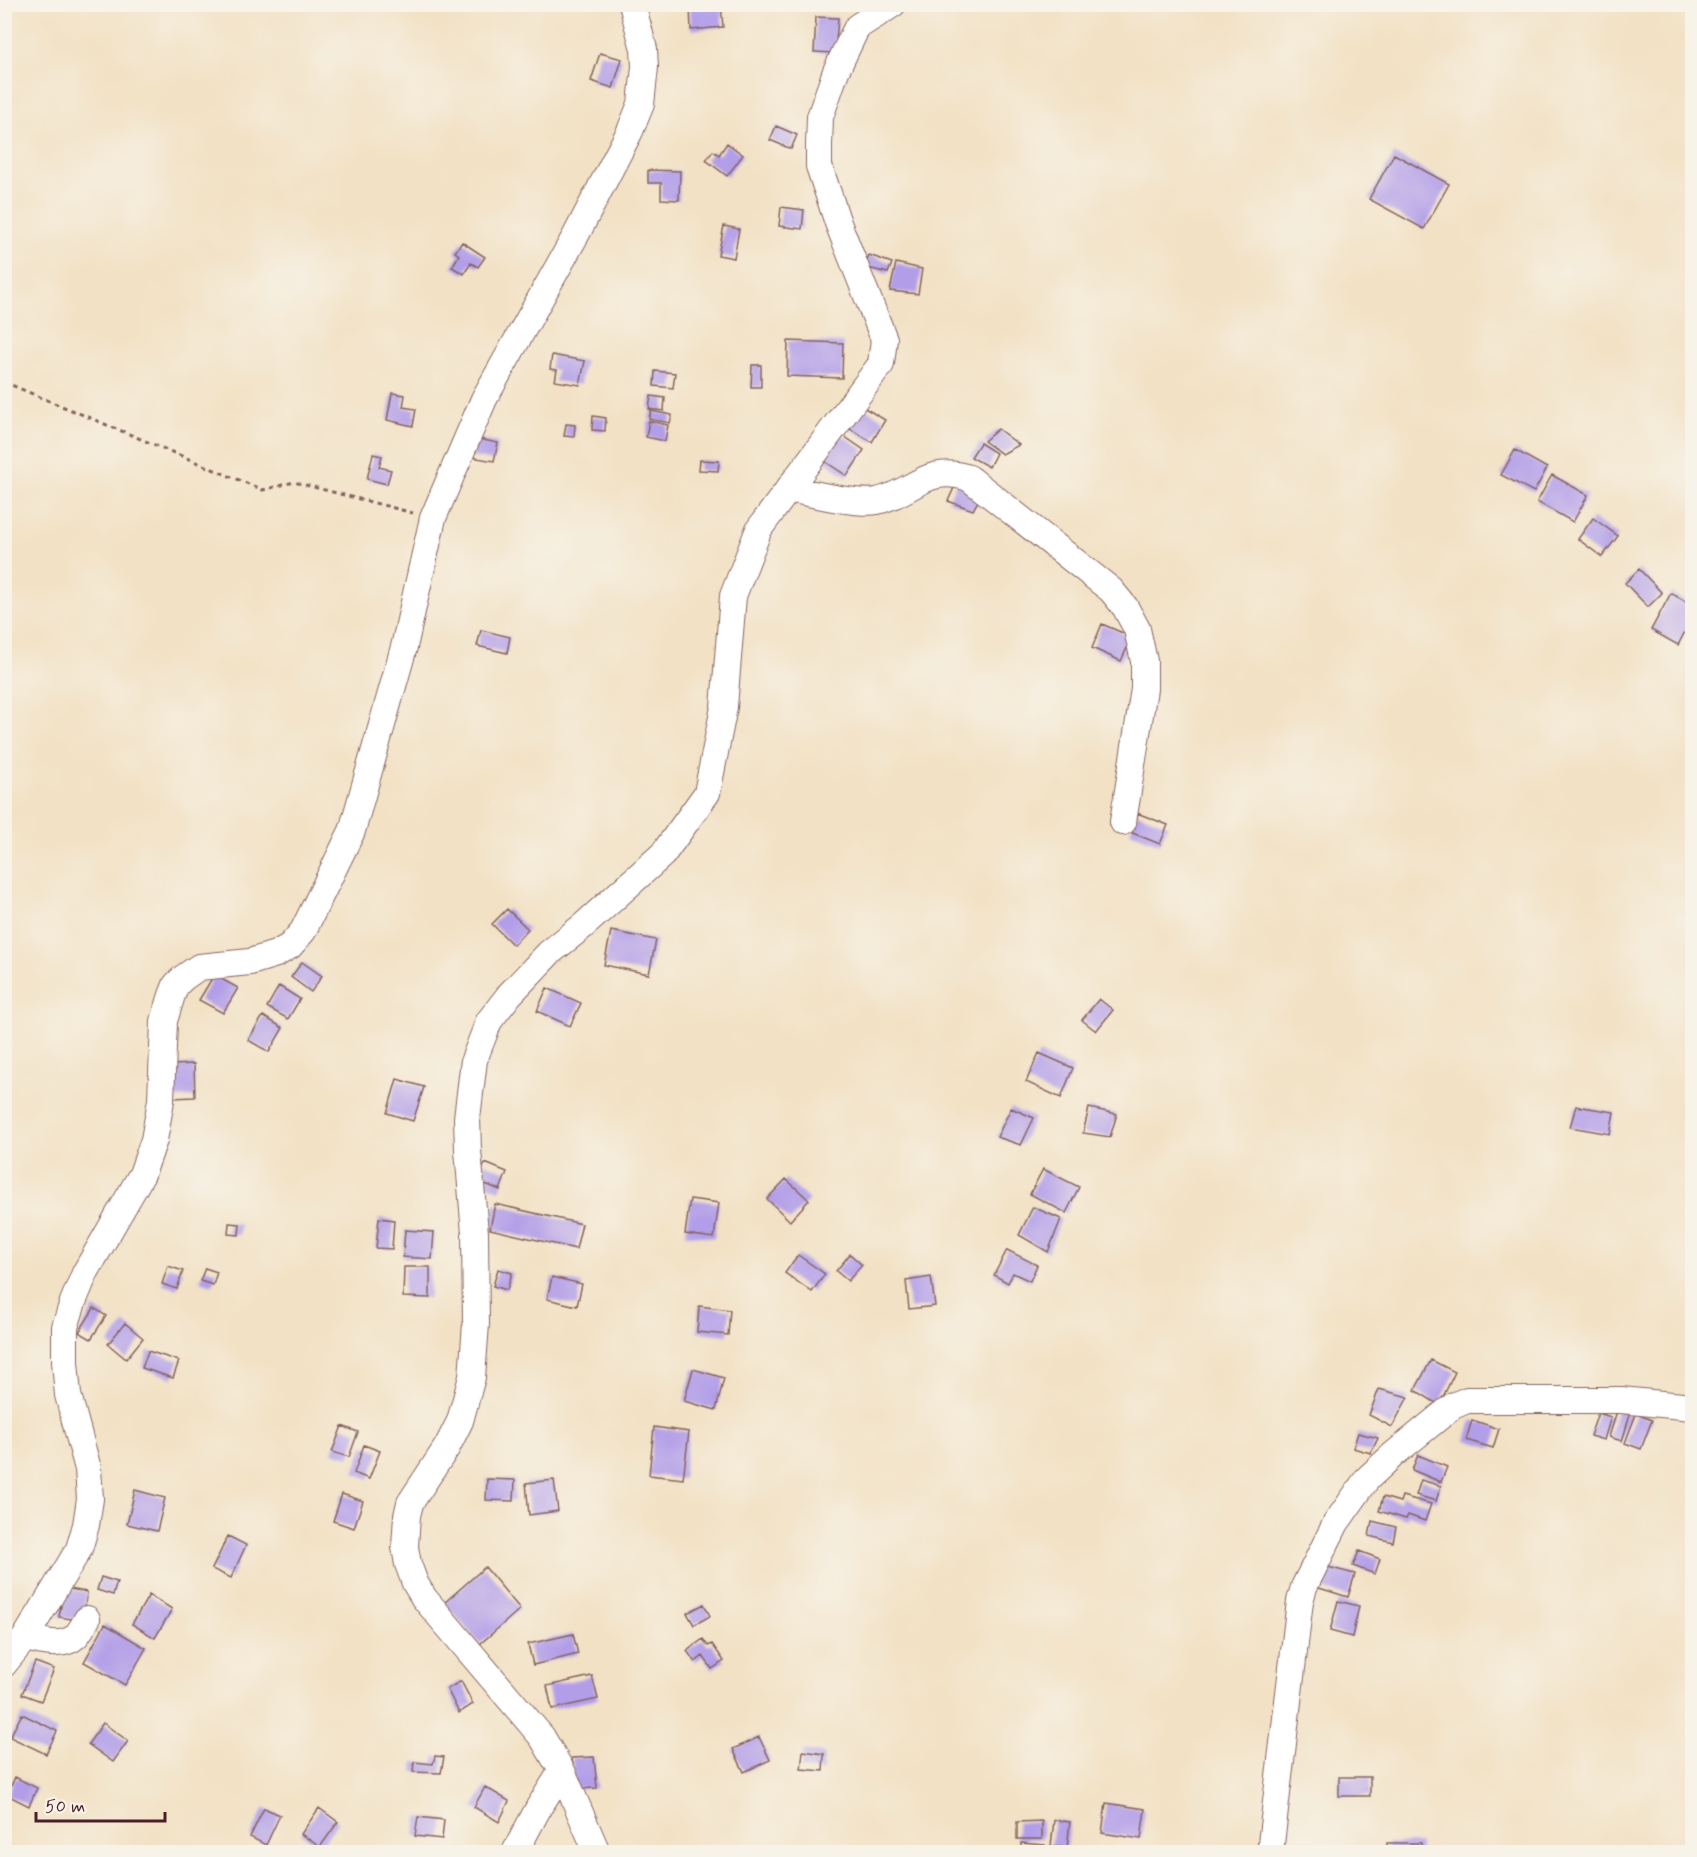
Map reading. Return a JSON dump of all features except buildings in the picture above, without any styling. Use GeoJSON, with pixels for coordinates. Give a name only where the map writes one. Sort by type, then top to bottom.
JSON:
{"type":"FeatureCollection","features":[{"type":"Feature","properties":{"kind":"street"},"geometry":{"type":"LineString","coordinates":[[4,1664],[24,1638],[79,1549],[86,1525],[90,1499],[88,1469],[68,1395],[65,1327],[85,1273],[142,1174],[154,1140],[161,1100],[164,1022],[172,995],[176,986],[190,972],[199,968],[250,962],[276,954],[290,946],[303,931],[352,831],[404,647],[433,518],[484,399],[576,236],[630,131],[641,104],[645,67],[644,49],[632,4]]}},
{"type":"Feature","properties":{"kind":"street"},"geometry":{"type":"LineString","coordinates":[[597,1852],[562,1771],[542,1737],[424,1598],[414,1583],[405,1547],[410,1503],[447,1447],[460,1421],[472,1377],[476,1324],[475,1233],[467,1118],[474,1060],[489,1021],[510,994],[549,953],[584,926],[663,854],[707,793],[724,707],[733,596],[759,529],[881,364],[884,339],[838,223],[819,166],[819,145],[820,117],[836,71],[857,27],[893,4]]}},
{"type":"Feature","properties":{"kind":"street"},"geometry":{"type":"LineString","coordinates":[[789,489],[861,502],[875,502],[941,474],[955,474],[969,478],[1111,590],[1125,607],[1137,629],[1144,661],[1144,688],[1123,822]]}},
{"type":"Feature","properties":{"kind":"street"},"geometry":{"type":"LineString","coordinates":[[1270,1852],[1304,1587],[1336,1523],[1367,1479],[1453,1406],[1467,1400],[1621,1401],[1692,1407]]}},
{"type":"Feature","properties":{"kind":"street"},"geometry":{"type":"LineString","coordinates":[[24,1638],[51,1643],[67,1641],[76,1635],[87,1619]]}},
{"type":"Feature","properties":{"kind":"street"},"geometry":{"type":"LineString","coordinates":[[515,1852],[539,1807],[562,1771]]}},
{"type":"Feature","properties":{"kind":"path"},"geometry":{"type":"LineString","coordinates":[[4,382],[263,490],[294,482],[433,518]]}}]}
